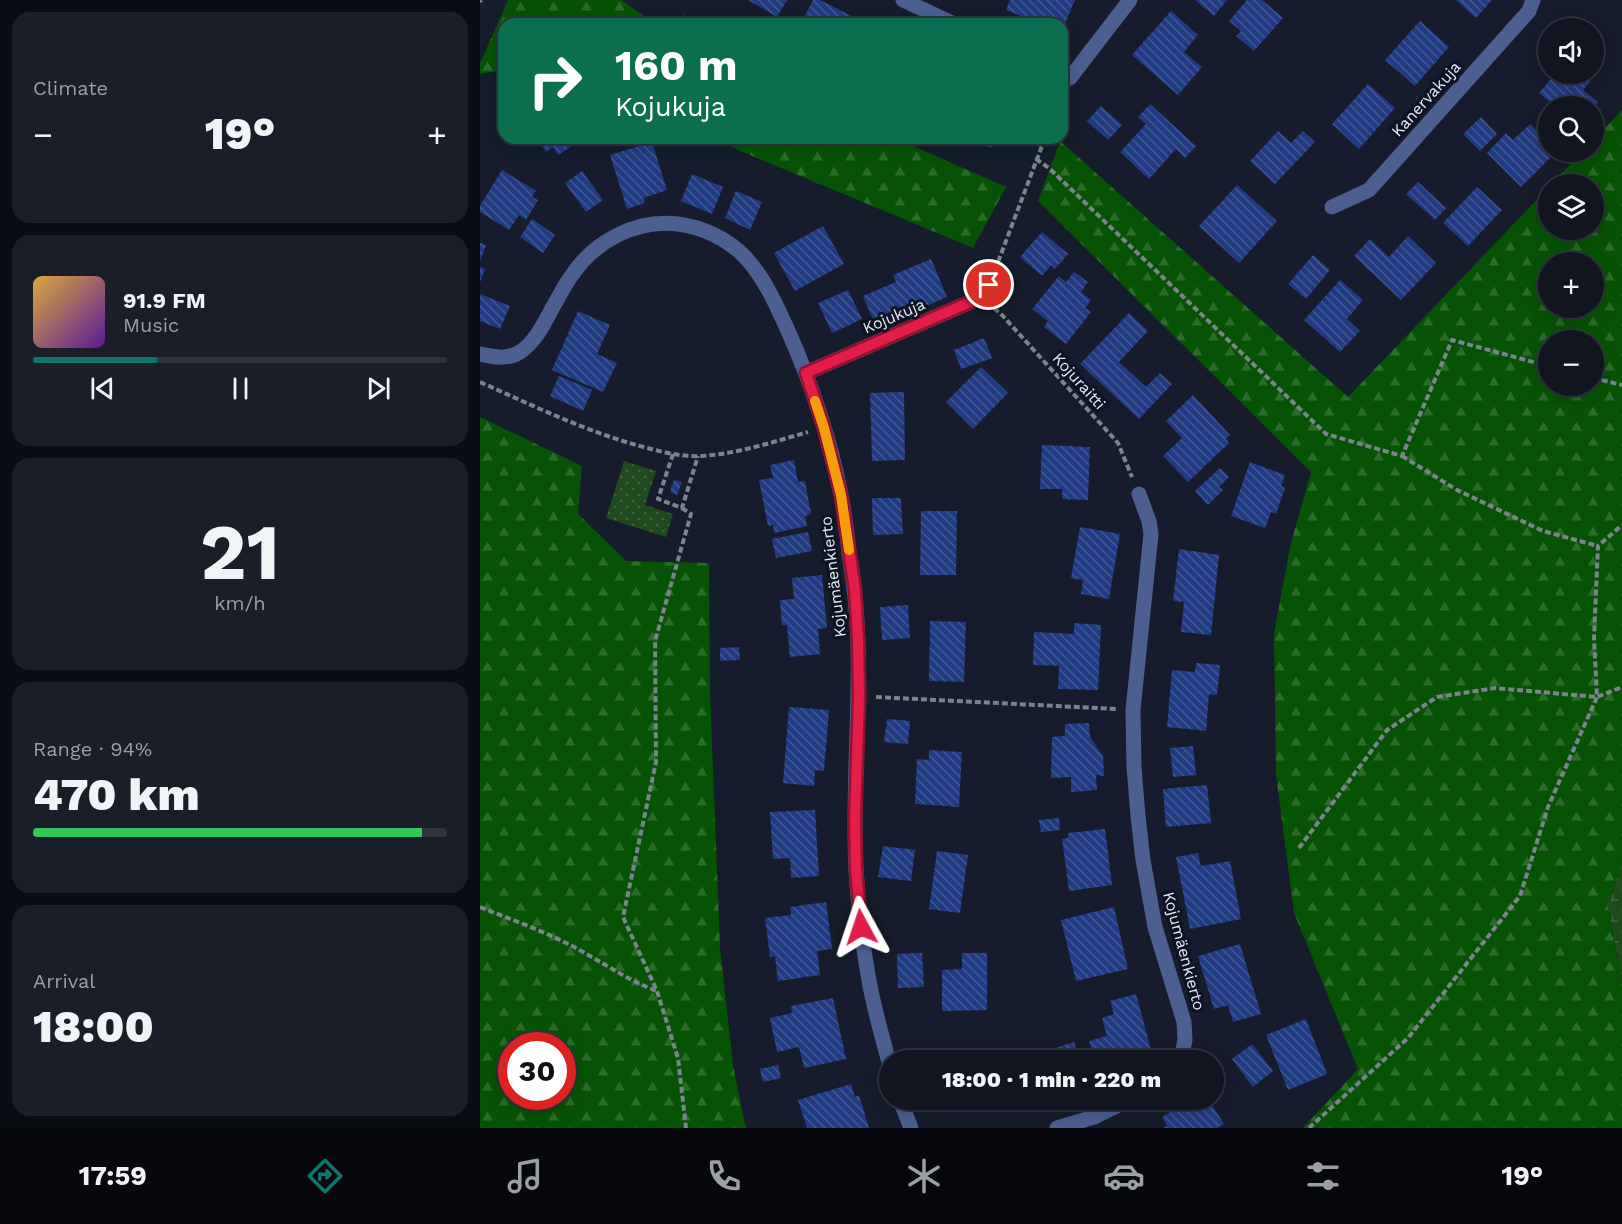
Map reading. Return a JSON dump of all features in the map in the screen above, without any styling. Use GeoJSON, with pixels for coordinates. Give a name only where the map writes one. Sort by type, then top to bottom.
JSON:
{"type":"FeatureCollection","features":[{"type":"Feature","properties":{"kind":"street"},"geometry":{"type":"LineString","coordinates":[[903,0],[941,18]]}},
{"type":"Feature","properties":{"kind":"street"},"geometry":{"type":"LineString","coordinates":[[1068,74],[1130,0]]}},
{"type":"Feature","properties":{"kind":"street","name":"Kanervakuja"},"geometry":{"type":"LineString","coordinates":[[1332,207],[1369,190],[1529,11],[1533,0]]}},
{"type":"Feature","properties":{"kind":"street","name":"Kojumäenkierto"},"geometry":{"type":"LineString","coordinates":[[480,354],[500,358],[522,351],[538,333],[572,274],[588,255],[608,239],[633,228],[657,224],[677,224],[700,229],[723,239],[744,255],[758,273],[779,311],[806,373],[824,428],[841,495],[855,590],[858,639],[856,869],[868,977],[886,1050]]}},
{"type":"Feature","properties":{"kind":"street","name":"Kojukuja"},"geometry":{"type":"LineString","coordinates":[[806,373],[986,291]]}},
{"type":"Feature","properties":{"kind":"street","name":"Kojumäenkierto"},"geometry":{"type":"LineString","coordinates":[[1139,494],[1149,521],[1151,534],[1133,710],[1136,787],[1143,860],[1155,927],[1184,1022],[1183,1050]]}},
{"type":"Feature","properties":{"kind":"street"},"geometry":{"type":"LineString","coordinates":[[904,1110],[911,1128]]}},
{"type":"Feature","properties":{"kind":"street"},"geometry":{"type":"LineString","coordinates":[[1058,1128],[1108,1110]]}},
{"type":"Feature","properties":{"kind":"path"},"geometry":{"type":"LineString","coordinates":[[986,291],[1042,144]]}},
{"type":"Feature","properties":{"kind":"path"},"geometry":{"type":"LineString","coordinates":[[1036,159],[1050,169],[1326,434],[1402,456],[1457,490],[1543,531],[1598,546]]}},
{"type":"Feature","properties":{"kind":"path","name":"Kojuraitti"},"geometry":{"type":"LineString","coordinates":[[986,291],[1002,315],[1118,443],[1139,494]]}},
{"type":"Feature","properties":{"kind":"path"},"geometry":{"type":"LineString","coordinates":[[1402,456],[1452,340],[1538,363]]}},
{"type":"Feature","properties":{"kind":"path"},"geometry":{"type":"LineString","coordinates":[[1604,381],[1622,385]]}},
{"type":"Feature","properties":{"kind":"path"},"geometry":{"type":"LineString","coordinates":[[480,382],[594,432],[673,454],[698,456],[737,451],[824,428]]}},
{"type":"Feature","properties":{"kind":"path"},"geometry":{"type":"LineString","coordinates":[[673,454],[658,499],[691,514],[655,641],[656,762],[623,917],[657,991],[678,1058],[686,1128]]}},
{"type":"Feature","properties":{"kind":"path"},"geometry":{"type":"LineString","coordinates":[[682,508],[698,456]]}},
{"type":"Feature","properties":{"kind":"path"},"geometry":{"type":"LineString","coordinates":[[1309,1128],[1408,1038],[1520,896],[1548,807],[1597,697],[1594,638],[1598,546],[1622,525]]}},
{"type":"Feature","properties":{"kind":"path"},"geometry":{"type":"LineString","coordinates":[[1299,848],[1387,730],[1437,697],[1495,688],[1597,697],[1622,687]]}},
{"type":"Feature","properties":{"kind":"path"},"geometry":{"type":"LineString","coordinates":[[859,696],[1133,710]]}},
{"type":"Feature","properties":{"kind":"path"},"geometry":{"type":"LineString","coordinates":[[480,907],[566,943],[618,973],[657,991]]}},
{"type":"Feature","properties":{"kind":"green space"},"geometry":{"type":"Polygon","coordinates":[[[508,0],[621,0],[647,18],[500,18],[508,0]]]}},
{"type":"Feature","properties":{"kind":"green space"},"geometry":{"type":"Polygon","coordinates":[[[498,22],[498,71],[480,74],[480,63],[498,22]]]}},
{"type":"Feature","properties":{"kind":"green space"},"geometry":{"type":"Polygon","coordinates":[[[1622,110],[1622,862],[1608,907],[1622,979],[1622,1128],[1303,1128],[1358,1069],[1294,913],[1276,775],[1274,634],[1290,547],[1311,472],[1038,201],[1059,144],[1063,144],[1348,397],[1538,198],[1538,240],[1604,240],[1604,174],[1561,174],[1573,162],[1604,162],[1604,129],[1622,110]]]}},
{"type":"Feature","properties":{"kind":"green space"},"geometry":{"type":"Polygon","coordinates":[[[726,144],[909,144],[1006,187],[973,248],[726,144]]]}},
{"type":"Feature","properties":{"kind":"green space"},"geometry":{"type":"Polygon","coordinates":[[[480,417],[582,466],[578,514],[626,561],[709,563],[710,692],[720,948],[733,1065],[747,1128],[480,1128],[480,417]]]}},
{"type":"Feature","properties":{"kind":"green space"},"geometry":{"type":"Polygon","coordinates":[[[624,461],[656,471],[645,505],[673,514],[666,537],[606,518],[624,461]]]}},
{"type":"Feature","properties":{"kind":"green space"},"geometry":{"type":"Polygon","coordinates":[[[1622,862],[1622,979],[1608,907],[1622,862]]]}},
{"type":"Feature","properties":{"kind":"building"},"geometry":{"type":"Polygon","coordinates":[[[748,0],[787,0],[777,17],[748,0]]]}},
{"type":"Feature","properties":{"kind":"building"},"geometry":{"type":"Polygon","coordinates":[[[813,0],[820,0],[855,18],[804,18],[813,0]]]}},
{"type":"Feature","properties":{"kind":"building"},"geometry":{"type":"Polygon","coordinates":[[[1010,0],[1075,0],[1067,18],[1027,18],[1006,10],[1010,0]]]}},
{"type":"Feature","properties":{"kind":"building"},"geometry":{"type":"Polygon","coordinates":[[[1195,0],[1227,0],[1214,16],[1195,0]]]}},
{"type":"Feature","properties":{"kind":"building"},"geometry":{"type":"Polygon","coordinates":[[[1247,0],[1262,0],[1283,18],[1254,51],[1236,36],[1241,31],[1229,21],[1247,0]]]}},
{"type":"Feature","properties":{"kind":"building"},"geometry":{"type":"Polygon","coordinates":[[[1456,0],[1492,0],[1476,18],[1456,0]]]}},
{"type":"Feature","properties":{"kind":"building"},"geometry":{"type":"Polygon","coordinates":[[[1171,11],[1198,35],[1184,52],[1202,67],[1178,95],[1132,55],[1171,11]]]}},
{"type":"Feature","properties":{"kind":"building"},"geometry":{"type":"Polygon","coordinates":[[[1420,21],[1449,47],[1415,86],[1385,60],[1420,21]]]}},
{"type":"Feature","properties":{"kind":"building"},"geometry":{"type":"Polygon","coordinates":[[[1368,84],[1395,108],[1359,149],[1332,124],[1368,84]]]}},
{"type":"Feature","properties":{"kind":"building"},"geometry":{"type":"Polygon","coordinates":[[[1547,84],[1588,84],[1583,90],[1590,96],[1543,96],[1539,93],[1547,84]]]}},
{"type":"Feature","properties":{"kind":"building"},"geometry":{"type":"Polygon","coordinates":[[[1150,104],[1196,146],[1185,158],[1176,149],[1149,179],[1120,152],[1146,124],[1138,117],[1150,104]]]}},
{"type":"Feature","properties":{"kind":"building"},"geometry":{"type":"Polygon","coordinates":[[[1101,106],[1122,125],[1108,140],[1087,121],[1101,106]]]}},
{"type":"Feature","properties":{"kind":"building"},"geometry":{"type":"Polygon","coordinates":[[[1481,117],[1497,134],[1480,151],[1463,134],[1481,117]]]}},
{"type":"Feature","properties":{"kind":"building"},"geometry":{"type":"Polygon","coordinates":[[[1530,124],[1538,132],[1538,162],[1546,162],[1521,187],[1487,153],[1506,133],[1513,140],[1530,124]]]}},
{"type":"Feature","properties":{"kind":"building"},"geometry":{"type":"Polygon","coordinates":[[[1278,131],[1291,143],[1303,131],[1315,142],[1275,184],[1250,161],[1278,131]]]}},
{"type":"Feature","properties":{"kind":"building"},"geometry":{"type":"Polygon","coordinates":[[[541,144],[575,144],[558,155],[553,147],[546,152],[541,144]]]}},
{"type":"Feature","properties":{"kind":"building"},"geometry":{"type":"Polygon","coordinates":[[[653,144],[667,190],[643,198],[645,203],[627,209],[610,155],[653,144]]]}},
{"type":"Feature","properties":{"kind":"building"},"geometry":{"type":"Polygon","coordinates":[[[502,170],[536,191],[532,197],[538,200],[526,220],[519,215],[509,230],[480,212],[480,206],[502,170]]]}},
{"type":"Feature","properties":{"kind":"building"},"geometry":{"type":"Polygon","coordinates":[[[582,171],[603,200],[586,212],[565,183],[582,171]]]}},
{"type":"Feature","properties":{"kind":"building"},"geometry":{"type":"Polygon","coordinates":[[[692,174],[723,187],[712,214],[681,201],[692,174]]]}},
{"type":"Feature","properties":{"kind":"building"},"geometry":{"type":"Polygon","coordinates":[[[1418,182],[1446,208],[1435,220],[1406,194],[1418,182]]]}},
{"type":"Feature","properties":{"kind":"building"},"geometry":{"type":"Polygon","coordinates":[[[1237,185],[1277,221],[1239,263],[1199,226],[1237,185]]]}},
{"type":"Feature","properties":{"kind":"building"},"geometry":{"type":"Polygon","coordinates":[[[1477,187],[1502,210],[1468,246],[1443,223],[1477,187]]]}},
{"type":"Feature","properties":{"kind":"building"},"geometry":{"type":"Polygon","coordinates":[[[736,191],[762,202],[750,230],[725,218],[736,191]]]}},
{"type":"Feature","properties":{"kind":"building"},"geometry":{"type":"Polygon","coordinates":[[[532,219],[555,235],[543,253],[520,237],[532,219]]]}},
{"type":"Feature","properties":{"kind":"building"},"geometry":{"type":"Polygon","coordinates":[[[823,226],[844,264],[795,291],[774,253],[823,226]]]}},
{"type":"Feature","properties":{"kind":"building"},"geometry":{"type":"Polygon","coordinates":[[[1042,232],[1068,254],[1055,269],[1051,265],[1042,276],[1020,257],[1042,232]]]}},
{"type":"Feature","properties":{"kind":"building"},"geometry":{"type":"Polygon","coordinates":[[[1408,236],[1436,263],[1401,300],[1354,256],[1370,239],[1389,257],[1408,236]]]}},
{"type":"Feature","properties":{"kind":"building"},"geometry":{"type":"Polygon","coordinates":[[[480,243],[486,245],[480,261],[480,243]]]}},
{"type":"Feature","properties":{"kind":"building"},"geometry":{"type":"Polygon","coordinates":[[[1313,255],[1330,270],[1306,299],[1288,284],[1313,255]]]}},
{"type":"Feature","properties":{"kind":"building"},"geometry":{"type":"Polygon","coordinates":[[[931,259],[947,297],[876,327],[863,296],[896,282],[893,275],[931,259]]]}},
{"type":"Feature","properties":{"kind":"building"},"geometry":{"type":"Polygon","coordinates":[[[480,267],[485,269],[480,282],[480,267]]]}},
{"type":"Feature","properties":{"kind":"building"},"geometry":{"type":"Polygon","coordinates":[[[1074,272],[1088,282],[1081,292],[1091,300],[1085,308],[1091,312],[1066,344],[1044,327],[1048,321],[1032,309],[1059,276],[1066,282],[1074,272]]]}},
{"type":"Feature","properties":{"kind":"building"},"geometry":{"type":"Polygon","coordinates":[[[1340,280],[1363,300],[1347,319],[1360,331],[1340,352],[1304,320],[1340,280]]]}},
{"type":"Feature","properties":{"kind":"building"},"geometry":{"type":"Polygon","coordinates":[[[848,290],[862,319],[832,333],[818,303],[848,290]]]}},
{"type":"Feature","properties":{"kind":"building"},"geometry":{"type":"Polygon","coordinates":[[[480,294],[510,306],[500,329],[480,321],[480,294]]]}},
{"type":"Feature","properties":{"kind":"building"},"geometry":{"type":"Polygon","coordinates":[[[578,311],[610,325],[597,354],[617,363],[603,392],[552,370],[578,311]]]}},
{"type":"Feature","properties":{"kind":"building"},"geometry":{"type":"Polygon","coordinates":[[[1129,313],[1148,331],[1119,362],[1146,387],[1160,373],[1172,384],[1139,419],[1080,364],[1129,313]]]}},
{"type":"Feature","properties":{"kind":"building"},"geometry":{"type":"Polygon","coordinates":[[[984,338],[992,358],[961,369],[954,350],[984,338]]]}},
{"type":"Feature","properties":{"kind":"building"},"geometry":{"type":"Polygon","coordinates":[[[981,367],[1008,393],[973,429],[946,402],[981,367]]]}},
{"type":"Feature","properties":{"kind":"building"},"geometry":{"type":"Polygon","coordinates":[[[559,376],[592,390],[583,411],[550,396],[559,376]]]}},
{"type":"Feature","properties":{"kind":"building"},"geometry":{"type":"Polygon","coordinates":[[[904,392],[905,460],[872,461],[870,393],[904,392]]]}},
{"type":"Feature","properties":{"kind":"building"},"geometry":{"type":"Polygon","coordinates":[[[1193,395],[1230,435],[1226,439],[1229,443],[1188,482],[1163,456],[1182,438],[1166,421],[1193,395]]]}},
{"type":"Feature","properties":{"kind":"building"},"geometry":{"type":"Polygon","coordinates":[[[1042,445],[1090,447],[1088,500],[1062,499],[1062,489],[1040,489],[1042,445]]]}},
{"type":"Feature","properties":{"kind":"building"},"geometry":{"type":"Polygon","coordinates":[[[794,460],[798,482],[805,481],[811,514],[805,516],[807,526],[774,533],[773,525],[768,526],[759,480],[773,478],[770,465],[794,460]]]}},
{"type":"Feature","properties":{"kind":"building"},"geometry":{"type":"Polygon","coordinates":[[[1250,462],[1285,475],[1281,486],[1285,488],[1276,514],[1271,512],[1265,528],[1231,516],[1250,462]]]}},
{"type":"Feature","properties":{"kind":"building"},"geometry":{"type":"Polygon","coordinates":[[[1220,468],[1229,477],[1219,487],[1223,490],[1208,505],[1195,491],[1220,468]]]}},
{"type":"Feature","properties":{"kind":"building"},"geometry":{"type":"Polygon","coordinates":[[[674,480],[682,482],[677,495],[670,492],[674,480]]]}},
{"type":"Feature","properties":{"kind":"building"},"geometry":{"type":"Polygon","coordinates":[[[872,498],[901,498],[903,534],[873,535],[872,498]]]}},
{"type":"Feature","properties":{"kind":"building"},"geometry":{"type":"Polygon","coordinates":[[[921,511],[957,511],[956,575],[920,575],[921,511]]]}},
{"type":"Feature","properties":{"kind":"building"},"geometry":{"type":"Polygon","coordinates":[[[1080,527],[1120,534],[1109,599],[1081,594],[1083,580],[1071,578],[1080,527]]]}},
{"type":"Feature","properties":{"kind":"building"},"geometry":{"type":"Polygon","coordinates":[[[808,532],[812,551],[776,558],[772,539],[808,532]]]}},
{"type":"Feature","properties":{"kind":"building"},"geometry":{"type":"Polygon","coordinates":[[[1179,549],[1219,555],[1211,635],[1181,632],[1184,602],[1173,601],[1179,549]]]}},
{"type":"Feature","properties":{"kind":"building"},"geometry":{"type":"Polygon","coordinates":[[[822,575],[827,628],[818,629],[820,654],[790,657],[787,625],[782,625],[780,600],[794,599],[792,578],[822,575]]]}},
{"type":"Feature","properties":{"kind":"building"},"geometry":{"type":"Polygon","coordinates":[[[908,605],[910,638],[882,640],[880,607],[908,605]]]}},
{"type":"Feature","properties":{"kind":"building"},"geometry":{"type":"Polygon","coordinates":[[[930,621],[966,622],[964,682],[929,681],[930,621]]]}},
{"type":"Feature","properties":{"kind":"building"},"geometry":{"type":"Polygon","coordinates":[[[1074,623],[1101,625],[1098,690],[1058,689],[1059,666],[1033,665],[1034,632],[1074,634],[1074,623]]]}},
{"type":"Feature","properties":{"kind":"building"},"geometry":{"type":"Polygon","coordinates":[[[739,647],[740,660],[720,661],[720,648],[739,647]]]}},
{"type":"Feature","properties":{"kind":"building"},"geometry":{"type":"Polygon","coordinates":[[[1196,663],[1220,665],[1217,695],[1209,694],[1206,731],[1167,727],[1172,670],[1195,672],[1196,663]]]}},
{"type":"Feature","properties":{"kind":"building"},"geometry":{"type":"Polygon","coordinates":[[[789,707],[829,710],[824,771],[815,770],[814,786],[783,783],[789,707]]]}},
{"type":"Feature","properties":{"kind":"building"},"geometry":{"type":"Polygon","coordinates":[[[887,719],[910,721],[908,744],[884,742],[887,719]]]}},
{"type":"Feature","properties":{"kind":"building"},"geometry":{"type":"Polygon","coordinates":[[[1089,723],[1090,737],[1103,756],[1104,776],[1096,775],[1097,790],[1071,792],[1071,777],[1051,778],[1052,737],[1065,736],[1065,724],[1089,723]]]}},
{"type":"Feature","properties":{"kind":"building"},"geometry":{"type":"Polygon","coordinates":[[[1193,746],[1196,775],[1173,777],[1170,748],[1193,746]]]}},
{"type":"Feature","properties":{"kind":"building"},"geometry":{"type":"Polygon","coordinates":[[[929,750],[962,752],[959,807],[915,804],[917,759],[929,760],[929,750]]]}},
{"type":"Feature","properties":{"kind":"building"},"geometry":{"type":"Polygon","coordinates":[[[1207,785],[1211,823],[1166,827],[1163,789],[1207,785]]]}},
{"type":"Feature","properties":{"kind":"building"},"geometry":{"type":"Polygon","coordinates":[[[815,810],[819,876],[791,878],[790,858],[773,859],[770,812],[815,810]]]}},
{"type":"Feature","properties":{"kind":"building"},"geometry":{"type":"Polygon","coordinates":[[[1059,818],[1060,830],[1041,832],[1039,820],[1059,818]]]}},
{"type":"Feature","properties":{"kind":"building"},"geometry":{"type":"Polygon","coordinates":[[[1105,829],[1112,885],[1069,891],[1062,839],[1068,838],[1068,833],[1105,829]]]}},
{"type":"Feature","properties":{"kind":"building"},"geometry":{"type":"Polygon","coordinates":[[[883,846],[915,850],[911,881],[878,877],[883,846]]]}},
{"type":"Feature","properties":{"kind":"building"},"geometry":{"type":"Polygon","coordinates":[[[937,851],[968,855],[960,913],[929,909],[937,851]]]}},
{"type":"Feature","properties":{"kind":"building"},"geometry":{"type":"Polygon","coordinates":[[[1198,853],[1201,866],[1230,861],[1241,919],[1190,929],[1176,857],[1198,853]]]}},
{"type":"Feature","properties":{"kind":"building"},"geometry":{"type":"Polygon","coordinates":[[[826,902],[832,949],[817,951],[820,975],[778,981],[775,956],[770,957],[765,918],[791,915],[790,907],[826,902]]]}},
{"type":"Feature","properties":{"kind":"building"},"geometry":{"type":"Polygon","coordinates":[[[1114,907],[1128,969],[1076,981],[1061,920],[1114,907]]]}},
{"type":"Feature","properties":{"kind":"building"},"geometry":{"type":"Polygon","coordinates":[[[1240,944],[1261,1014],[1233,1022],[1228,1005],[1214,1009],[1198,956],[1240,944]]]}},
{"type":"Feature","properties":{"kind":"building"},"geometry":{"type":"Polygon","coordinates":[[[922,953],[924,987],[898,988],[897,954],[922,953]]]}},
{"type":"Feature","properties":{"kind":"building"},"geometry":{"type":"Polygon","coordinates":[[[962,953],[987,953],[987,1010],[942,1011],[942,970],[962,969],[962,953]]]}},
{"type":"Feature","properties":{"kind":"building"},"geometry":{"type":"Polygon","coordinates":[[[1136,994],[1151,1050],[1092,1050],[1089,1041],[1107,1036],[1102,1018],[1114,1014],[1110,1001],[1136,994]]]}},
{"type":"Feature","properties":{"kind":"building"},"geometry":{"type":"Polygon","coordinates":[[[833,998],[846,1059],[804,1068],[799,1047],[777,1052],[770,1018],[792,1013],[791,1006],[833,998]]]}},
{"type":"Feature","properties":{"kind":"building"},"geometry":{"type":"Polygon","coordinates":[[[1306,1019],[1327,1074],[1288,1090],[1266,1035],[1306,1019]]]}},
{"type":"Feature","properties":{"kind":"building"},"geometry":{"type":"Polygon","coordinates":[[[1074,1042],[1077,1050],[1049,1050],[1074,1042]]]}},
{"type":"Feature","properties":{"kind":"building"},"geometry":{"type":"Polygon","coordinates":[[[1252,1044],[1273,1071],[1253,1087],[1232,1059],[1252,1044]]]}},
{"type":"Feature","properties":{"kind":"building"},"geometry":{"type":"Polygon","coordinates":[[[778,1065],[781,1078],[763,1082],[760,1069],[778,1065]]]}},
{"type":"Feature","properties":{"kind":"building"},"geometry":{"type":"Polygon","coordinates":[[[851,1084],[855,1097],[859,1095],[869,1128],[807,1128],[798,1100],[851,1084]]]}},
{"type":"Feature","properties":{"kind":"building"},"geometry":{"type":"Polygon","coordinates":[[[1174,1110],[1215,1110],[1224,1124],[1217,1128],[1163,1128],[1167,1126],[1162,1117],[1174,1110]]]}},
{"type":"Feature","properties":{"kind":"slow traffic"},"geometry":{"type":"LineString","coordinates":[[815,401],[841,495],[849,550]]}},
{"type":"Feature","properties":{"kind":"route"},"geometry":{"type":"LineString","coordinates":[[861,927],[855,820],[859,696],[855,590],[841,495],[824,428],[806,373],[982,297],[989,285]]}}]}
